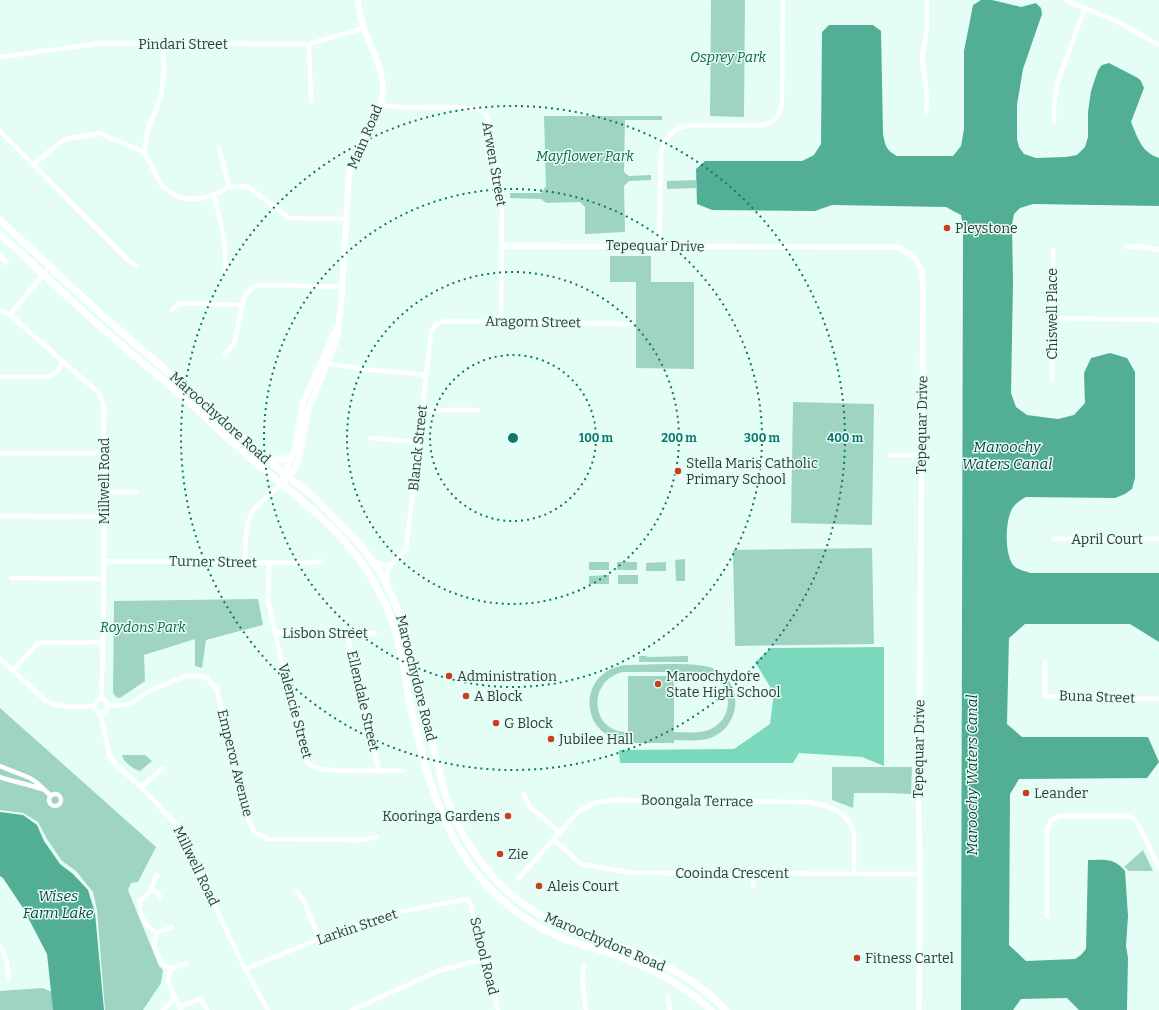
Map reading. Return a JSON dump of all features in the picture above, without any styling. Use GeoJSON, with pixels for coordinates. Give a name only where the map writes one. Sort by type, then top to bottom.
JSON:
{"type":"FeatureCollection","features":[{"type":"Feature","properties":{"kind":"main road","name":"Main Road"},"geometry":{"type":"LineString","coordinates":[[282,483],[287,475],[295,448],[303,404],[337,338],[340,315],[349,174],[354,158],[381,105],[383,92],[381,78],[360,18],[358,0]]}},
{"type":"Feature","properties":{"kind":"main road","name":"Maroochydore Road"},"geometry":{"type":"LineString","coordinates":[[0,220],[103,316],[218,414],[267,460],[328,510],[353,536],[370,558],[386,583],[404,625],[448,802],[463,836],[482,865],[505,890],[543,918],[571,931],[609,942],[659,963],[696,984],[725,1010]]}},
{"type":"Feature","properties":{"kind":"main road","name":"Maroochydore Road"},"geometry":{"type":"LineString","coordinates":[[0,234],[100,327],[186,400],[246,454],[318,514],[367,569],[380,592],[399,642],[410,702],[420,743],[439,806],[458,848],[477,874],[501,899],[538,926],[564,938],[637,963],[676,984],[711,1010]]}},
{"type":"Feature","properties":{"kind":"main road","name":"Main Road"},"geometry":{"type":"LineString","coordinates":[[287,475],[294,470],[298,458],[308,411],[324,363]]}},
{"type":"Feature","properties":{"kind":"main road"},"geometry":{"type":"LineString","coordinates":[[267,460],[291,459]]}},
{"type":"Feature","properties":{"kind":"street"},"geometry":{"type":"LineString","coordinates":[[660,247],[661,152],[664,142],[668,136],[675,130],[684,126],[695,124],[763,125],[770,123],[777,118],[781,109],[782,101],[783,0]]}},
{"type":"Feature","properties":{"kind":"street"},"geometry":{"type":"LineString","coordinates":[[926,114],[927,96],[922,58],[927,29],[927,0]]}},
{"type":"Feature","properties":{"kind":"street"},"geometry":{"type":"LineString","coordinates":[[1065,0],[1120,24],[1159,45]]}},
{"type":"Feature","properties":{"kind":"street"},"geometry":{"type":"LineString","coordinates":[[1054,122],[1054,106],[1057,84],[1085,8]]}},
{"type":"Feature","properties":{"kind":"street","name":"Pindari Street"},"geometry":{"type":"LineString","coordinates":[[0,57],[102,43],[309,44],[364,28]]}},
{"type":"Feature","properties":{"kind":"street"},"geometry":{"type":"LineString","coordinates":[[163,44],[164,70],[161,97],[148,129],[144,152],[162,186],[180,198],[200,199],[214,195],[229,187],[247,186],[289,218],[346,219]]}},
{"type":"Feature","properties":{"kind":"street"},"geometry":{"type":"LineString","coordinates":[[309,44],[311,101]]}},
{"type":"Feature","properties":{"kind":"street","name":"Arwen Street"},"geometry":{"type":"LineString","coordinates":[[381,105],[396,107],[476,108],[485,113],[488,121],[502,197],[501,322]]}},
{"type":"Feature","properties":{"kind":"street"},"geometry":{"type":"LineString","coordinates":[[0,131],[128,260],[137,266]]}},
{"type":"Feature","properties":{"kind":"street"},"geometry":{"type":"LineString","coordinates":[[34,164],[62,140],[99,133],[144,152]]}},
{"type":"Feature","properties":{"kind":"street"},"geometry":{"type":"LineString","coordinates":[[219,147],[229,187]]}},
{"type":"Feature","properties":{"kind":"street"},"geometry":{"type":"LineString","coordinates":[[214,195],[224,238],[226,272]]}},
{"type":"Feature","properties":{"kind":"street","name":"Tepequar Drive"},"geometry":{"type":"LineString","coordinates":[[502,246],[899,247],[915,258],[922,271],[923,293],[918,780],[920,874],[919,1010]]}},
{"type":"Feature","properties":{"kind":"street"},"geometry":{"type":"LineString","coordinates":[[1127,246],[1141,246],[1159,250]]}},
{"type":"Feature","properties":{"kind":"street","name":"Chiswell Place"},"geometry":{"type":"LineString","coordinates":[[1052,379],[1053,250]]}},
{"type":"Feature","properties":{"kind":"street"},"geometry":{"type":"LineString","coordinates":[[0,255],[7,263]]}},
{"type":"Feature","properties":{"kind":"street"},"geometry":{"type":"LineString","coordinates":[[10,315],[49,267]]}},
{"type":"Feature","properties":{"kind":"street"},"geometry":{"type":"LineString","coordinates":[[224,355],[234,344],[244,298],[252,288],[259,285],[342,287]]}},
{"type":"Feature","properties":{"kind":"street"},"geometry":{"type":"LineString","coordinates":[[172,310],[179,303],[243,305]]}},
{"type":"Feature","properties":{"kind":"street","name":"Millwell Road"},"geometry":{"type":"LineString","coordinates":[[0,310],[10,315],[100,394],[104,408],[104,579],[101,700]]}},
{"type":"Feature","properties":{"kind":"street"},"geometry":{"type":"LineString","coordinates":[[1052,318],[1159,320]]}},
{"type":"Feature","properties":{"kind":"street","name":"Aragorn Street"},"geometry":{"type":"LineString","coordinates":[[436,325],[441,322],[448,321],[631,324]]}},
{"type":"Feature","properties":{"kind":"street","name":"Blanck Street"},"geometry":{"type":"LineString","coordinates":[[389,566],[406,550],[431,333],[436,325]]}},
{"type":"Feature","properties":{"kind":"street"},"geometry":{"type":"LineString","coordinates":[[0,377],[48,377],[54,374],[64,363]]}},
{"type":"Feature","properties":{"kind":"street"},"geometry":{"type":"LineString","coordinates":[[324,363],[362,369],[426,375]]}},
{"type":"Feature","properties":{"kind":"street"},"geometry":{"type":"LineString","coordinates":[[422,410],[478,410]]}},
{"type":"Feature","properties":{"kind":"street"},"geometry":{"type":"LineString","coordinates":[[370,438],[419,442]]}},
{"type":"Feature","properties":{"kind":"street"},"geometry":{"type":"LineString","coordinates":[[0,453],[103,453]]}},
{"type":"Feature","properties":{"kind":"street"},"geometry":{"type":"LineString","coordinates":[[890,455],[921,455]]}},
{"type":"Feature","properties":{"kind":"street"},"geometry":{"type":"LineString","coordinates":[[246,562],[246,530],[250,518],[256,508],[282,483]]}},
{"type":"Feature","properties":{"kind":"street"},"geometry":{"type":"LineString","coordinates":[[103,492],[137,492]]}},
{"type":"Feature","properties":{"kind":"street"},"geometry":{"type":"LineString","coordinates":[[0,516],[103,517]]}},
{"type":"Feature","properties":{"kind":"street","name":"April Court"},"geometry":{"type":"LineString","coordinates":[[1054,539],[1159,539]]}},
{"type":"Feature","properties":{"kind":"street"},"geometry":{"type":"LineString","coordinates":[[370,558],[379,564],[389,566],[386,583]]}},
{"type":"Feature","properties":{"kind":"street","name":"Turner Street"},"geometry":{"type":"LineString","coordinates":[[104,561],[311,563],[321,561]]}},
{"type":"Feature","properties":{"kind":"street","name":"Valencie Street"},"geometry":{"type":"LineString","coordinates":[[269,562],[268,602],[304,758],[309,765],[317,768],[342,771],[403,771]]}},
{"type":"Feature","properties":{"kind":"street"},"geometry":{"type":"LineString","coordinates":[[11,578],[104,579]]}},
{"type":"Feature","properties":{"kind":"street","name":"Lisbon Street"},"geometry":{"type":"LineString","coordinates":[[275,633],[375,633]]}},
{"type":"Feature","properties":{"kind":"street","name":"Ellendale Street"},"geometry":{"type":"LineString","coordinates":[[347,633],[379,770]]}},
{"type":"Feature","properties":{"kind":"street"},"geometry":{"type":"LineString","coordinates":[[13,670],[38,643],[102,642]]}},
{"type":"Feature","properties":{"kind":"street"},"geometry":{"type":"LineString","coordinates":[[0,659],[46,701],[61,706],[94,706]]}},
{"type":"Feature","properties":{"kind":"street","name":"Buna Street"},"geometry":{"type":"LineString","coordinates":[[1045,662],[1045,696],[1159,699]]}},
{"type":"Feature","properties":{"kind":"street","name":"Emperor Avenue"},"geometry":{"type":"LineString","coordinates":[[108,706],[130,704],[151,690],[186,676],[199,676],[206,678],[217,689],[248,819],[255,833],[268,839],[362,840],[377,837]]}},
{"type":"Feature","properties":{"kind":"street"},"geometry":{"type":"LineString","coordinates":[[101,700],[106,702],[108,706],[106,711],[100,713],[96,711],[94,706],[96,701],[101,700]]}},
{"type":"Feature","properties":{"kind":"street","name":"Millwell Road"},"geometry":{"type":"LineString","coordinates":[[100,713],[110,757],[116,765],[142,787],[175,823],[245,969],[268,1010]]}},
{"type":"Feature","properties":{"kind":"street"},"geometry":{"type":"LineString","coordinates":[[0,766],[30,778],[51,796]]}},
{"type":"Feature","properties":{"kind":"street"},"geometry":{"type":"LineString","coordinates":[[142,787],[163,768]]}},
{"type":"Feature","properties":{"kind":"street"},"geometry":{"type":"LineString","coordinates":[[0,777],[43,790]]}},
{"type":"Feature","properties":{"kind":"street"},"geometry":{"type":"LineString","coordinates":[[524,794],[529,806],[560,833]]}},
{"type":"Feature","properties":{"kind":"street","name":"Boongala Terrace"},"geometry":{"type":"LineString","coordinates":[[518,879],[579,811],[594,803],[619,800],[814,803],[834,809],[850,821],[854,833],[854,873]]}},
{"type":"Feature","properties":{"kind":"street"},"geometry":{"type":"LineString","coordinates":[[1047,916],[1047,830],[1051,820],[1061,816],[1127,816],[1134,819],[1140,827],[1159,868]]}},
{"type":"Feature","properties":{"kind":"street","name":"Cooinda Crescent"},"geometry":{"type":"LineString","coordinates":[[554,840],[576,860],[586,865],[632,873],[920,874]]}},
{"type":"Feature","properties":{"kind":"street"},"geometry":{"type":"LineString","coordinates":[[753,873],[753,886]]}},
{"type":"Feature","properties":{"kind":"street"},"geometry":{"type":"LineString","coordinates":[[156,933],[146,926],[139,910],[140,901],[149,893],[157,875]]}},
{"type":"Feature","properties":{"kind":"street"},"geometry":{"type":"LineString","coordinates":[[151,888],[158,893],[160,897]]}},
{"type":"Feature","properties":{"kind":"street"},"geometry":{"type":"LineString","coordinates":[[297,891],[304,901],[319,939]]}},
{"type":"Feature","properties":{"kind":"street","name":"Larkin Street"},"geometry":{"type":"LineString","coordinates":[[245,969],[383,915],[463,899],[467,899],[470,903]]}},
{"type":"Feature","properties":{"kind":"street","name":"School Road"},"geometry":{"type":"LineString","coordinates":[[470,903],[498,1010]]}},
{"type":"Feature","properties":{"kind":"street"},"geometry":{"type":"LineString","coordinates":[[156,933],[172,927]]}},
{"type":"Feature","properties":{"kind":"street"},"geometry":{"type":"LineString","coordinates":[[156,933],[154,946],[161,963],[170,969]]}},
{"type":"Feature","properties":{"kind":"street"},"geometry":{"type":"LineString","coordinates":[[0,946],[6,959],[9,979]]}},
{"type":"Feature","properties":{"kind":"street"},"geometry":{"type":"LineString","coordinates":[[352,1010],[438,971],[484,959]]}},
{"type":"Feature","properties":{"kind":"street"},"geometry":{"type":"LineString","coordinates":[[170,969],[186,964]]}},
{"type":"Feature","properties":{"kind":"street"},"geometry":{"type":"LineString","coordinates":[[584,965],[582,978],[586,1010]]}},
{"type":"Feature","properties":{"kind":"street"},"geometry":{"type":"LineString","coordinates":[[170,969],[168,982],[180,1008],[200,999],[207,1009]]}},
{"type":"Feature","properties":{"kind":"street"},"geometry":{"type":"LineString","coordinates":[[668,997],[670,1010]]}},
{"type":"Feature","properties":{"kind":"street"},"geometry":{"type":"LineString","coordinates":[[163,1010],[175,999]]}},
{"type":"Feature","properties":{"kind":"green space","name":"Osprey Park"},"geometry":{"type":"Polygon","coordinates":[[[711,0],[745,0],[744,117],[710,116],[711,0]]]}},
{"type":"Feature","properties":{"kind":"green space","name":"Mayflower Park"},"geometry":{"type":"Polygon","coordinates":[[[544,116],[662,116],[662,120],[625,120],[624,172],[629,176],[651,175],[651,180],[629,181],[624,186],[625,232],[585,234],[585,207],[580,202],[546,203],[541,199],[510,198],[510,193],[541,193],[546,186],[544,116]]]}},
{"type":"Feature","properties":{"kind":"green space"},"geometry":{"type":"Polygon","coordinates":[[[696,180],[696,188],[667,189],[667,181],[696,180]]]}},
{"type":"Feature","properties":{"kind":"green space"},"geometry":{"type":"Polygon","coordinates":[[[610,256],[651,256],[651,282],[694,282],[694,369],[636,368],[636,282],[610,282],[610,256]]]}},
{"type":"Feature","properties":{"kind":"green space"},"geometry":{"type":"Polygon","coordinates":[[[793,402],[874,404],[872,525],[791,523],[793,402]]]}},
{"type":"Feature","properties":{"kind":"green space"},"geometry":{"type":"Polygon","coordinates":[[[872,548],[874,644],[735,646],[733,550],[872,548]]]}},
{"type":"Feature","properties":{"kind":"green space"},"geometry":{"type":"Polygon","coordinates":[[[685,559],[685,581],[676,581],[675,560],[685,559]]]}},
{"type":"Feature","properties":{"kind":"green space"},"geometry":{"type":"Polygon","coordinates":[[[589,562],[609,562],[609,570],[589,570],[589,562]]]}},
{"type":"Feature","properties":{"kind":"green space"},"geometry":{"type":"Polygon","coordinates":[[[617,562],[637,562],[637,570],[617,570],[617,562]]]}},
{"type":"Feature","properties":{"kind":"green space"},"geometry":{"type":"Polygon","coordinates":[[[666,562],[666,571],[646,571],[646,563],[666,562]]]}},
{"type":"Feature","properties":{"kind":"green space"},"geometry":{"type":"Polygon","coordinates":[[[609,575],[609,584],[589,584],[589,576],[609,575]]]}},
{"type":"Feature","properties":{"kind":"green space"},"geometry":{"type":"Polygon","coordinates":[[[618,575],[638,575],[638,584],[618,584],[618,575]]]}},
{"type":"Feature","properties":{"kind":"green space","name":"Roydons Park"},"geometry":{"type":"Polygon","coordinates":[[[258,599],[263,625],[206,640],[202,668],[195,666],[195,639],[144,655],[145,681],[120,698],[116,697],[113,693],[114,601],[258,599]]]}},
{"type":"Feature","properties":{"kind":"green space"},"geometry":{"type":"Polygon","coordinates":[[[639,656],[688,656],[688,662],[639,662],[639,656]]]}},
{"type":"Feature","properties":{"kind":"green space"},"geometry":{"type":"Polygon","coordinates":[[[685,664],[715,669],[724,675],[731,684],[734,693],[734,713],[723,731],[704,740],[674,740],[674,743],[628,743],[627,741],[611,737],[599,728],[592,716],[590,703],[592,690],[599,678],[611,669],[627,665],[685,664]],[[622,672],[610,677],[598,696],[600,716],[606,724],[616,730],[628,732],[628,676],[674,676],[674,732],[707,731],[720,722],[726,714],[728,705],[727,696],[723,687],[717,680],[709,674],[698,672],[622,672]]]}},
{"type":"Feature","properties":{"kind":"green space"},"geometry":{"type":"Polygon","coordinates":[[[0,708],[156,847],[138,882],[131,883],[128,890],[159,966],[163,970],[161,983],[143,1010],[105,1010],[97,910],[93,892],[76,871],[62,861],[47,839],[38,822],[23,813],[0,810],[0,708]]]}},
{"type":"Feature","properties":{"kind":"green space"},"geometry":{"type":"Polygon","coordinates":[[[122,755],[145,755],[152,761],[140,771],[129,765],[124,760],[122,755]]]}},
{"type":"Feature","properties":{"kind":"green space"},"geometry":{"type":"Polygon","coordinates":[[[832,767],[912,767],[911,794],[854,793],[853,808],[832,800],[832,767]]]}},
{"type":"Feature","properties":{"kind":"green space"},"geometry":{"type":"Polygon","coordinates":[[[1143,850],[1153,871],[1129,871],[1124,867],[1143,850]]]}},
{"type":"Feature","properties":{"kind":"green space"},"geometry":{"type":"Polygon","coordinates":[[[43,988],[52,992],[53,1010],[0,1010],[0,991],[43,988]]]}},
{"type":"Feature","properties":{"kind":"shaded area"},"geometry":{"type":"Polygon","coordinates":[[[884,647],[884,766],[862,757],[799,753],[793,763],[620,763],[619,750],[734,749],[770,724],[774,693],[755,662],[771,648],[884,647]]]}},
{"type":"Feature","properties":{"kind":"water","name":"Maroochy Waters Canal"},"geometry":{"type":"Polygon","coordinates":[[[981,0],[992,0],[1021,7],[1036,3],[1041,8],[1042,14],[1023,69],[1017,105],[1017,139],[1019,147],[1024,154],[1036,158],[1066,157],[1077,155],[1085,147],[1088,137],[1088,112],[1091,91],[1098,70],[1102,65],[1109,63],[1141,81],[1144,88],[1131,122],[1138,139],[1144,148],[1159,158],[1159,206],[1033,204],[1020,208],[1014,214],[1012,225],[1013,283],[1011,393],[1016,407],[1027,415],[1058,419],[1074,415],[1085,403],[1084,373],[1091,358],[1110,353],[1127,358],[1135,372],[1135,478],[1132,489],[1115,498],[1026,497],[1022,499],[1012,509],[1008,522],[1007,548],[1011,562],[1018,569],[1030,573],[1159,573],[1159,642],[1130,624],[1025,624],[1009,638],[1007,724],[1022,737],[1148,737],[1159,762],[1147,778],[1019,779],[1010,794],[1009,945],[1026,961],[1075,959],[1081,955],[1086,949],[1088,860],[1108,860],[1117,863],[1125,871],[1128,916],[1126,946],[1128,958],[1127,1010],[1079,1010],[1067,998],[1021,999],[1013,1010],[961,1010],[963,225],[961,215],[946,207],[832,205],[815,211],[712,210],[697,204],[696,169],[705,161],[802,161],[814,155],[821,144],[822,32],[829,25],[873,25],[881,31],[883,134],[889,150],[897,156],[953,156],[961,146],[964,129],[964,51],[973,5],[981,0]]]}},
{"type":"Feature","properties":{"kind":"water","name":"Wises Farm Lake"},"geometry":{"type":"Polygon","coordinates":[[[0,812],[23,815],[37,825],[44,841],[60,864],[73,874],[88,890],[95,913],[104,1010],[53,1010],[47,954],[23,908],[3,878],[0,876],[0,812]]]}},
{"type":"Feature","properties":{"kind":"place","name":"Pleystone"},"geometry":{"type":"Point","coordinates":[947,228]}},
{"type":"Feature","properties":{"kind":"place","name":"Stella Maris Catholic Primary School"},"geometry":{"type":"Point","coordinates":[678,471]}},
{"type":"Feature","properties":{"kind":"place","name":"Administration"},"geometry":{"type":"Point","coordinates":[449,676]}},
{"type":"Feature","properties":{"kind":"place","name":"Maroochydore State High School"},"geometry":{"type":"Point","coordinates":[658,684]}},
{"type":"Feature","properties":{"kind":"place","name":"A Block"},"geometry":{"type":"Point","coordinates":[466,696]}},
{"type":"Feature","properties":{"kind":"place","name":"G Block"},"geometry":{"type":"Point","coordinates":[496,723]}},
{"type":"Feature","properties":{"kind":"place","name":"Jubilee Hall"},"geometry":{"type":"Point","coordinates":[551,739]}},
{"type":"Feature","properties":{"kind":"place","name":"Leander"},"geometry":{"type":"Point","coordinates":[1026,793]}},
{"type":"Feature","properties":{"kind":"place","name":"Kooringa Gardens"},"geometry":{"type":"Point","coordinates":[508,816]}},
{"type":"Feature","properties":{"kind":"place","name":"Zie"},"geometry":{"type":"Point","coordinates":[500,854]}},
{"type":"Feature","properties":{"kind":"place","name":"Aleis Court"},"geometry":{"type":"Point","coordinates":[539,886]}},
{"type":"Feature","properties":{"kind":"place","name":"Fitness Cartel"},"geometry":{"type":"Point","coordinates":[857,958]}}]}
